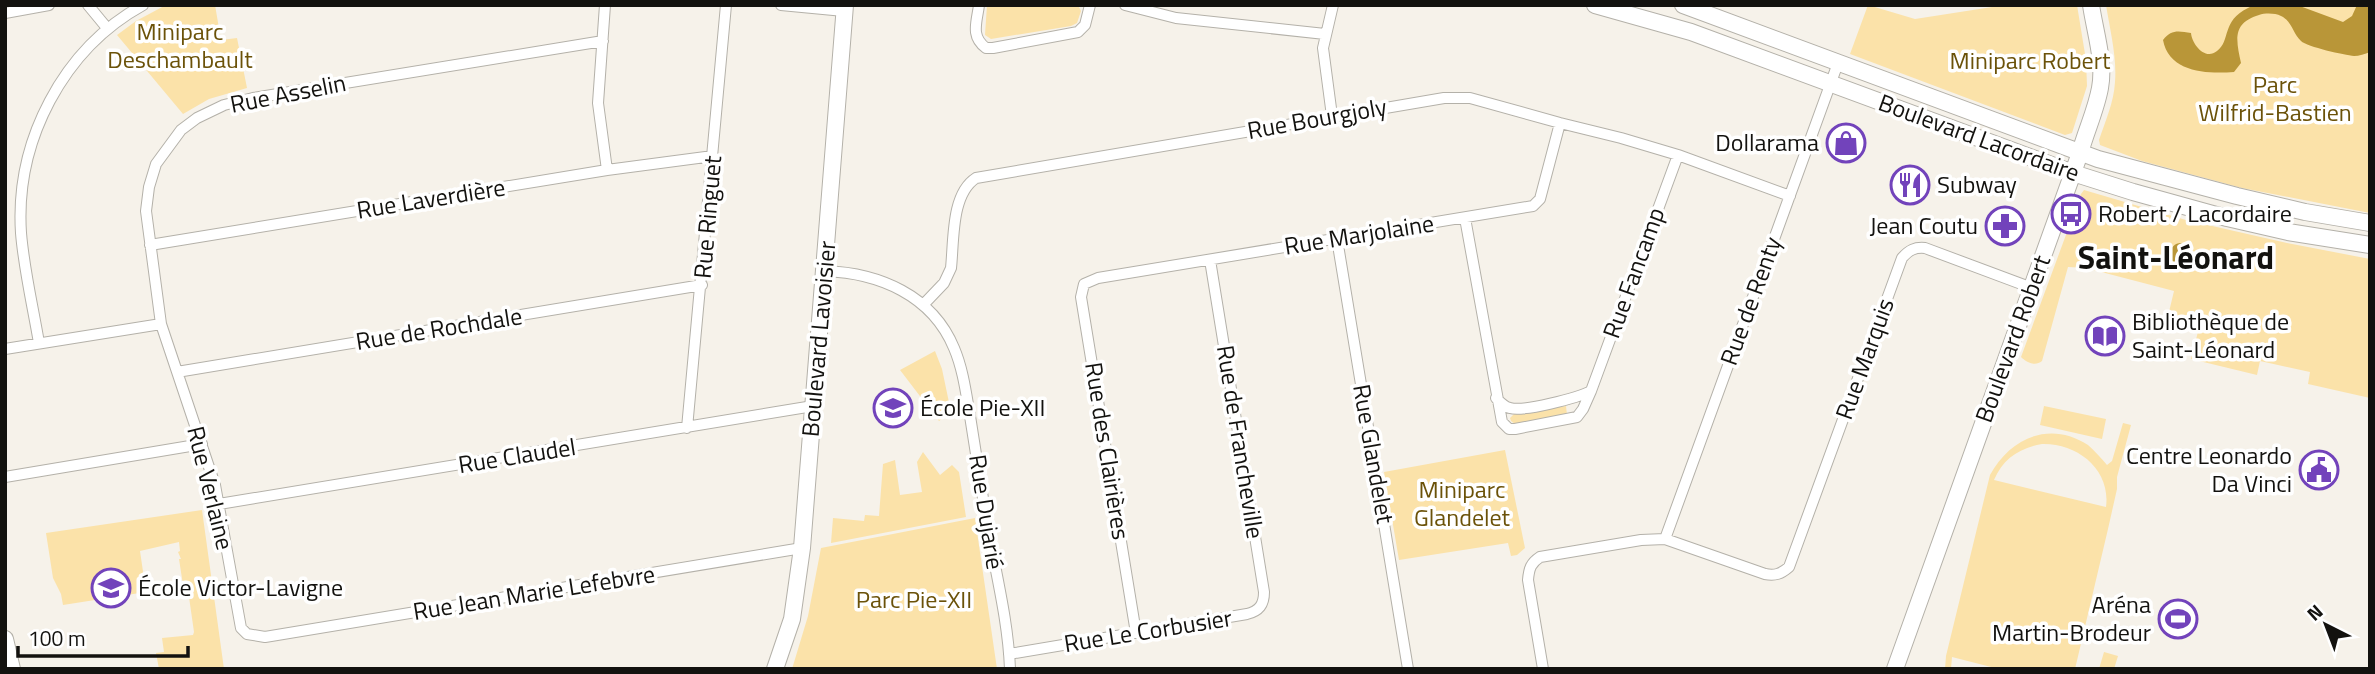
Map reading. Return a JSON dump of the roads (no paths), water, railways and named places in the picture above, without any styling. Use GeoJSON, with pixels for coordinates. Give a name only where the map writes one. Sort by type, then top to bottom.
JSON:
{"type":"FeatureCollection","features":[{"type":"Feature","properties":{"kind":"main road","name":"Boulevard Lacordaire"},"geometry":{"type":"LineString","coordinates":[[1595,5],[1691,32],[2073,173],[2133,192],[2288,232],[2370,245]]}},
{"type":"Feature","properties":{"kind":"main road","name":"Boulevard Robert"},"geometry":{"type":"LineString","coordinates":[[1895,669],[2073,173],[2100,86],[2101,68],[2091,5]]}},
{"type":"Feature","properties":{"kind":"main road","name":"Boulevard Lacordaire"},"geometry":{"type":"LineString","coordinates":[[1694,7],[2080,153],[2148,174],[2237,196],[2305,212],[2370,223]]}},
{"type":"Feature","properties":{"kind":"main road","name":"Boulevard Lavoisier"},"geometry":{"type":"LineString","coordinates":[[775,669],[792,619],[802,548],[845,8]]}},
{"type":"Feature","properties":{"kind":"main road"},"geometry":{"type":"LineString","coordinates":[[5,639],[12,669]]}},
{"type":"Feature","properties":{"kind":"street"},"geometry":{"type":"LineString","coordinates":[[5,13],[49,5]]}},
{"type":"Feature","properties":{"kind":"street"},"geometry":{"type":"LineString","coordinates":[[88,5],[107,28]]}},
{"type":"Feature","properties":{"kind":"street"},"geometry":{"type":"LineString","coordinates":[[39,343],[21,234],[26,166],[34,136],[58,87],[85,51],[107,28],[143,5]]}},
{"type":"Feature","properties":{"kind":"street"},"geometry":{"type":"LineString","coordinates":[[605,5],[598,103],[607,170]]}},
{"type":"Feature","properties":{"kind":"street","name":"Rue Ringuet"},"geometry":{"type":"LineString","coordinates":[[687,428],[726,5]]}},
{"type":"Feature","properties":{"kind":"street"},"geometry":{"type":"LineString","coordinates":[[781,5],[845,8]]}},
{"type":"Feature","properties":{"kind":"street"},"geometry":{"type":"LineString","coordinates":[[979,5],[976,38],[986,47],[993,48],[1078,32],[1085,25],[1090,5]]}},
{"type":"Feature","properties":{"kind":"street"},"geometry":{"type":"LineString","coordinates":[[1125,5],[1176,18],[1325,34]]}},
{"type":"Feature","properties":{"kind":"street"},"geometry":{"type":"LineString","coordinates":[[1332,116],[1323,47],[1333,5]]}},
{"type":"Feature","properties":{"kind":"street"},"geometry":{"type":"LineString","coordinates":[[1691,32],[1694,7]]}},
{"type":"Feature","properties":{"kind":"street","name":"Rue Asselin"},"geometry":{"type":"LineString","coordinates":[[161,324],[146,211],[149,187],[156,164],[181,130],[197,118],[224,105],[253,97],[603,40]]}},
{"type":"Feature","properties":{"kind":"street","name":"Rue de Renty"},"geometry":{"type":"LineString","coordinates":[[1665,539],[1838,63]]}},
{"type":"Feature","properties":{"kind":"street","name":"Rue Bourgjoly"},"geometry":{"type":"LineString","coordinates":[[923,305],[948,276],[958,200],[968,183],[976,178],[1455,97],[1470,98],[1621,138],[1678,155],[1790,196]]}},
{"type":"Feature","properties":{"kind":"street","name":"Rue Marjolaine"},"geometry":{"type":"LineString","coordinates":[[1098,278],[1528,208],[1537,204],[1560,123]]}},
{"type":"Feature","properties":{"kind":"street","name":"Rue Fancamp"},"geometry":{"type":"LineString","coordinates":[[1496,398],[1502,422],[1509,429],[1568,420],[1577,417],[1583,409],[1678,155]]}},
{"type":"Feature","properties":{"kind":"street","name":"Rue Laverdière"},"geometry":{"type":"LineString","coordinates":[[150,245],[607,170],[713,156]]}},
{"type":"Feature","properties":{"kind":"street"},"geometry":{"type":"LineString","coordinates":[[1465,218],[1496,398],[1504,406],[1515,408],[1572,399],[1591,391]]}},
{"type":"Feature","properties":{"kind":"street","name":"Rue Glandelet"},"geometry":{"type":"LineString","coordinates":[[1337,239],[1408,669]]}},
{"type":"Feature","properties":{"kind":"street","name":"Rue Marquis"},"geometry":{"type":"LineString","coordinates":[[1665,539],[1765,574],[1782,573],[1789,567],[1906,253],[1918,247],[1925,248],[2032,288]]}},
{"type":"Feature","properties":{"kind":"street","name":"Rue de Francheville"},"geometry":{"type":"LineString","coordinates":[[1210,260],[1264,592],[1261,607],[1256,612],[1247,614]]}},
{"type":"Feature","properties":{"kind":"street","name":"Rue Dujarié"},"geometry":{"type":"LineString","coordinates":[[825,271],[869,275],[896,286],[923,305],[947,335],[960,366],[1010,669]]}},
{"type":"Feature","properties":{"kind":"street","name":"Rue des Clairières"},"geometry":{"type":"LineString","coordinates":[[1098,278],[1084,284],[1081,297],[1136,633]]}},
{"type":"Feature","properties":{"kind":"street","name":"Rue de Rochdale"},"geometry":{"type":"LineString","coordinates":[[177,372],[702,285]]}},
{"type":"Feature","properties":{"kind":"street"},"geometry":{"type":"LineString","coordinates":[[5,349],[161,324]]}},
{"type":"Feature","properties":{"kind":"street","name":"Rue Verlaine"},"geometry":{"type":"LineString","coordinates":[[161,324],[202,444],[219,504],[241,628],[247,634],[265,637]]}},
{"type":"Feature","properties":{"kind":"street","name":"Rue Claudel"},"geometry":{"type":"LineString","coordinates":[[219,504],[813,406]]}},
{"type":"Feature","properties":{"kind":"street"},"geometry":{"type":"LineString","coordinates":[[5,477],[202,444]]}},
{"type":"Feature","properties":{"kind":"street"},"geometry":{"type":"LineString","coordinates":[[1543,669],[1528,580],[1533,562],[1549,554],[1665,539]]}},
{"type":"Feature","properties":{"kind":"street","name":"Rue Jean Marie Lefebvre"},"geometry":{"type":"LineString","coordinates":[[265,637],[802,548]]}},
{"type":"Feature","properties":{"kind":"street","name":"Rue Le Corbusier"},"geometry":{"type":"LineString","coordinates":[[1009,654],[1247,614]]}},
{"type":"Feature","properties":{"kind":"place","name":"Dollarama"},"geometry":{"type":"Point","coordinates":[1846,143]}},
{"type":"Feature","properties":{"kind":"place","name":"Subway"},"geometry":{"type":"Point","coordinates":[1910,185]}},
{"type":"Feature","properties":{"kind":"place","name":"Robert / Lacordaire"},"geometry":{"type":"Point","coordinates":[2071,214]}},
{"type":"Feature","properties":{"kind":"place","name":"Jean Coutu"},"geometry":{"type":"Point","coordinates":[2005,226]}},
{"type":"Feature","properties":{"kind":"place","name":"Bibliothèque de Saint-Léonard"},"geometry":{"type":"Point","coordinates":[2105,336]}},
{"type":"Feature","properties":{"kind":"place","name":"École Pie-XII"},"geometry":{"type":"Point","coordinates":[893,408]}},
{"type":"Feature","properties":{"kind":"place","name":"Centre Leonardo Da Vinci"},"geometry":{"type":"Point","coordinates":[2319,470]}},
{"type":"Feature","properties":{"kind":"place","name":"École Victor-Lavigne"},"geometry":{"type":"Point","coordinates":[111,588]}},
{"type":"Feature","properties":{"kind":"place","name":"Aréna Martin-Brodeur"},"geometry":{"type":"Point","coordinates":[2178,619]}},
{"type":"Feature","properties":{"kind":"district","name":"Saint-Léonard"},"geometry":{"type":"Point","coordinates":[2176,258]}},
{"type":"Feature","properties":{"kind":"park label","name":"Miniparc Deschambault"},"geometry":{"type":"Point","coordinates":[180,46]}},
{"type":"Feature","properties":{"kind":"park label","name":"Miniparc Robert"},"geometry":{"type":"Point","coordinates":[2030,61]}},
{"type":"Feature","properties":{"kind":"park label","name":"Parc Wilfrid-Bastien"},"geometry":{"type":"Point","coordinates":[2275,99]}},
{"type":"Feature","properties":{"kind":"park label","name":"Miniparc Glandelet"},"geometry":{"type":"Point","coordinates":[1462,504]}},
{"type":"Feature","properties":{"kind":"park label","name":"Parc Pie-XII"},"geometry":{"type":"Point","coordinates":[914,600]}}]}
